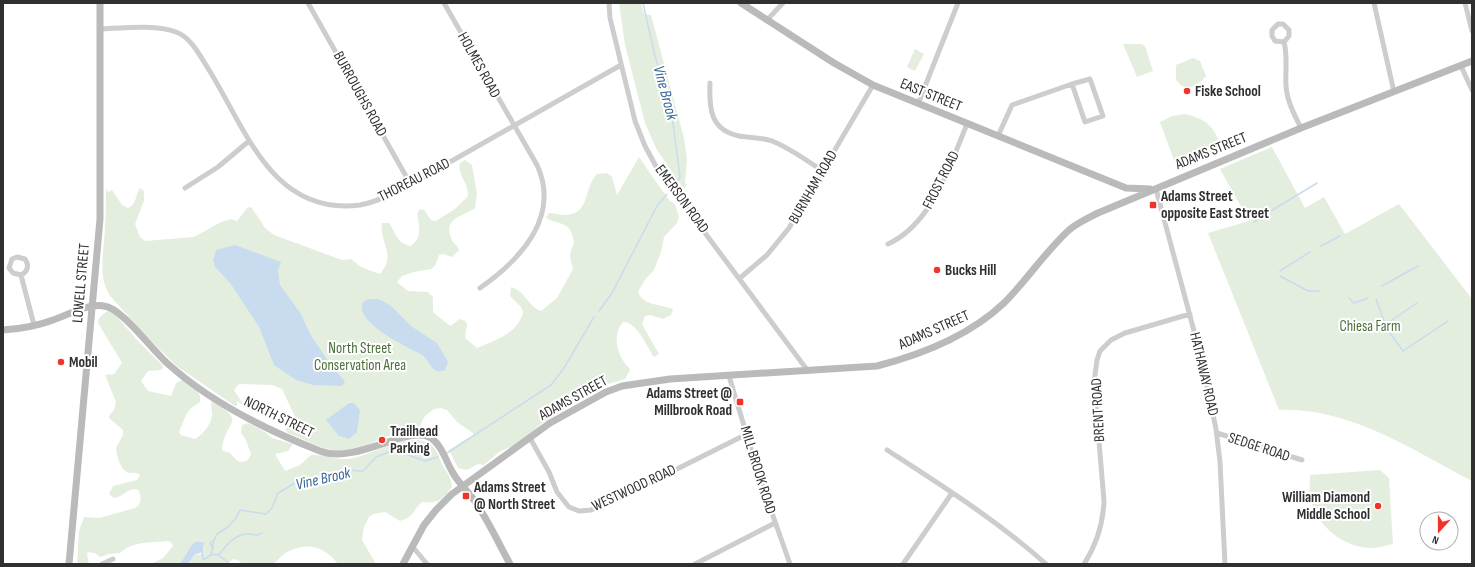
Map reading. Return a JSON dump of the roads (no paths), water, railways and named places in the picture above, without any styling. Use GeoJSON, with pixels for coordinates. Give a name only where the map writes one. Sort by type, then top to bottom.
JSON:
{"type":"FeatureCollection","features":[{"type":"Feature","properties":{"kind":"main road","name":"LOWELL STREET"},"geometry":{"type":"LineString","coordinates":[[69,564],[100,219],[100,3]]}},
{"type":"Feature","properties":{"kind":"main road","name":"EAST STREET"},"geometry":{"type":"LineString","coordinates":[[741,3],[834,63],[873,85],[1124,188],[1138,190],[1156,189]]}},
{"type":"Feature","properties":{"kind":"main road","name":"ADAMS STREET"},"geometry":{"type":"LineString","coordinates":[[403,564],[422,528],[436,510],[462,486],[530,438],[589,400],[622,386],[670,379],[877,366],[914,354],[968,332],[981,323],[1004,302],[1070,230],[1098,213],[1301,128],[1472,62]]}},
{"type":"Feature","properties":{"kind":"main road"},"geometry":{"type":"LineString","coordinates":[[1122,203],[1124,188]]}},
{"type":"Feature","properties":{"kind":"main road","name":"NORTH STREET"},"geometry":{"type":"LineString","coordinates":[[3,330],[34,325],[92,307],[103,306],[114,309],[170,366],[223,404],[256,422],[317,450],[335,455],[362,451],[410,436],[427,436],[437,444],[452,472],[480,509],[510,564]]}},
{"type":"Feature","properties":{"kind":"street","name":"BURROUGHS ROAD"},"geometry":{"type":"LineString","coordinates":[[308,3],[411,185]]}},
{"type":"Feature","properties":{"kind":"street","name":"HOLMES ROAD"},"geometry":{"type":"LineString","coordinates":[[444,3],[542,176],[545,192],[543,210],[536,230],[527,245],[504,271],[480,288]]}},
{"type":"Feature","properties":{"kind":"street","name":"EMERSON ROAD"},"geometry":{"type":"LineString","coordinates":[[609,3],[610,18],[635,121],[645,146],[658,170],[808,371]]}},
{"type":"Feature","properties":{"kind":"street"},"geometry":{"type":"LineString","coordinates":[[768,19],[782,3]]}},
{"type":"Feature","properties":{"kind":"street"},"geometry":{"type":"LineString","coordinates":[[918,104],[958,3]]}},
{"type":"Feature","properties":{"kind":"street"},"geometry":{"type":"LineString","coordinates":[[1374,3],[1394,92]]}},
{"type":"Feature","properties":{"kind":"street"},"geometry":{"type":"LineString","coordinates":[[1465,3],[1472,31]]}},
{"type":"Feature","properties":{"kind":"street","name":"THOREAU ROAD"},"geometry":{"type":"LineString","coordinates":[[100,29],[164,29],[176,32],[188,40],[219,87],[249,141],[269,170],[293,191],[311,200],[343,205],[360,205],[397,192],[411,185],[621,65]]}},
{"type":"Feature","properties":{"kind":"street"},"geometry":{"type":"LineString","coordinates":[[1284,42],[1286,53],[1287,90],[1291,108],[1301,128]]}},
{"type":"Feature","properties":{"kind":"street"},"geometry":{"type":"LineString","coordinates":[[1461,66],[1472,90]]}},
{"type":"Feature","properties":{"kind":"street"},"geometry":{"type":"LineString","coordinates":[[998,136],[1012,105],[1072,84],[1090,78],[1102,116],[1084,122],[1072,84]]}},
{"type":"Feature","properties":{"kind":"street"},"geometry":{"type":"LineString","coordinates":[[710,83],[709,104],[713,118],[723,130],[738,136],[763,138],[774,142],[823,170]]}},
{"type":"Feature","properties":{"kind":"street","name":"BURNHAM ROAD"},"geometry":{"type":"LineString","coordinates":[[740,278],[767,255],[789,228],[873,85]]}},
{"type":"Feature","properties":{"kind":"street","name":"FROST ROAD"},"geometry":{"type":"LineString","coordinates":[[888,244],[904,234],[927,211],[967,124]]}},
{"type":"Feature","properties":{"kind":"street"},"geometry":{"type":"LineString","coordinates":[[185,188],[218,166],[249,141]]}},
{"type":"Feature","properties":{"kind":"street","name":"HATHAWAY ROAD"},"geometry":{"type":"LineString","coordinates":[[1156,189],[1190,314],[1209,391],[1217,433],[1226,564]]}},
{"type":"Feature","properties":{"kind":"street"},"geometry":{"type":"LineString","coordinates":[[21,275],[34,325]]}},
{"type":"Feature","properties":{"kind":"street","name":"BRENT ROAD"},"geometry":{"type":"LineString","coordinates":[[1084,564],[1094,549],[1103,517],[1104,501],[1094,382],[1100,350],[1111,340],[1125,333],[1190,314]]}},
{"type":"Feature","properties":{"kind":"street","name":"MILL BROOK ROAD"},"geometry":{"type":"LineString","coordinates":[[729,376],[775,523],[790,564]]}},
{"type":"Feature","properties":{"kind":"street","name":"SEDGE ROAD"},"geometry":{"type":"LineString","coordinates":[[1217,433],[1302,460]]}},
{"type":"Feature","properties":{"kind":"street","name":"WESTWOOD ROAD"},"geometry":{"type":"LineString","coordinates":[[530,438],[549,472],[557,492],[569,507],[579,511],[591,510],[617,499],[747,434]]}},
{"type":"Feature","properties":{"kind":"street"},"geometry":{"type":"LineString","coordinates":[[887,450],[952,493],[1030,550],[1046,564]]}},
{"type":"Feature","properties":{"kind":"street"},"geometry":{"type":"LineString","coordinates":[[903,564],[952,493]]}},
{"type":"Feature","properties":{"kind":"street"},"geometry":{"type":"LineString","coordinates":[[695,564],[775,523]]}},
{"type":"Feature","properties":{"kind":"street"},"geometry":{"type":"LineString","coordinates":[[412,546],[427,564]]}},
{"type":"Feature","properties":{"kind":"street"},"geometry":{"type":"LineString","coordinates":[[102,564],[113,560]]}},
{"type":"Feature","properties":{"kind":"water"},"geometry":{"type":"Polygon","coordinates":[[[235,245],[281,262],[278,270],[280,285],[301,314],[310,334],[326,358],[345,382],[342,386],[313,385],[296,380],[274,365],[259,327],[231,284],[215,267],[213,260],[216,250],[235,245]]]}},
{"type":"Feature","properties":{"kind":"water"},"geometry":{"type":"Polygon","coordinates":[[[369,299],[378,299],[390,305],[411,326],[437,343],[448,362],[445,370],[437,371],[422,355],[373,326],[366,318],[362,310],[363,302],[369,299]]]}},
{"type":"Feature","properties":{"kind":"water"},"geometry":{"type":"Polygon","coordinates":[[[349,403],[354,403],[360,410],[357,432],[349,439],[339,436],[326,420],[349,403]]]}},
{"type":"Feature","properties":{"kind":"water"},"geometry":{"type":"Polygon","coordinates":[[[195,542],[204,542],[203,552],[194,555],[188,564],[180,564],[191,546],[195,542]]]}},
{"type":"Feature","properties":{"kind":"waterway","name":"Vine Brook"},"geometry":{"type":"LineString","coordinates":[[643,3],[655,56],[671,108],[680,177],[676,183]]}},
{"type":"Feature","properties":{"kind":"waterway"},"geometry":{"type":"LineString","coordinates":[[1271,211],[1317,183]]}},
{"type":"Feature","properties":{"kind":"waterway","name":"Vine Brook"},"geometry":{"type":"LineString","coordinates":[[599,311],[612,293],[657,206],[667,194]]}},
{"type":"Feature","properties":{"kind":"waterway"},"geometry":{"type":"LineString","coordinates":[[1254,222],[1267,214]]}},
{"type":"Feature","properties":{"kind":"waterway"},"geometry":{"type":"LineString","coordinates":[[1321,246],[1340,236]]}},
{"type":"Feature","properties":{"kind":"waterway"},"geometry":{"type":"LineString","coordinates":[[1280,271],[1310,252]]}},
{"type":"Feature","properties":{"kind":"waterway"},"geometry":{"type":"LineString","coordinates":[[1382,286],[1418,266]]}},
{"type":"Feature","properties":{"kind":"waterway"},"geometry":{"type":"LineString","coordinates":[[1280,276],[1308,291],[1319,291]]}},
{"type":"Feature","properties":{"kind":"waterway"},"geometry":{"type":"LineString","coordinates":[[1349,298],[1354,303],[1368,298]]}},
{"type":"Feature","properties":{"kind":"waterway"},"geometry":{"type":"LineString","coordinates":[[1376,299],[1387,329],[1403,351],[1448,321]]}},
{"type":"Feature","properties":{"kind":"waterway"},"geometry":{"type":"LineString","coordinates":[[1389,322],[1417,303]]}},
{"type":"Feature","properties":{"kind":"waterway","name":"Vine Brook"},"geometry":{"type":"LineString","coordinates":[[447,453],[551,385],[564,368],[594,317]]}},
{"type":"Feature","properties":{"kind":"waterway","name":"Vine Brook"},"geometry":{"type":"LineString","coordinates":[[202,551],[203,560],[211,555],[214,540],[217,534],[228,527],[236,518],[240,510],[266,514],[272,508],[278,493],[297,482],[332,477],[347,470],[363,471],[376,457],[394,450],[425,461],[438,457]]}},
{"type":"Feature","properties":{"kind":"waterway"},"geometry":{"type":"LineString","coordinates":[[212,555],[220,554],[232,540],[240,535],[259,535],[262,533]]}},
{"type":"Feature","properties":{"kind":"waterway","name":"Vine Brook"},"geometry":{"type":"LineString","coordinates":[[213,548],[210,543],[214,540]]}},
{"type":"Feature","properties":{"kind":"waterway"},"geometry":{"type":"LineString","coordinates":[[218,555],[228,562]]}},
{"type":"Feature","properties":{"kind":"place","name":"Fiske School"},"geometry":{"type":"Point","coordinates":[1187,91]}},
{"type":"Feature","properties":{"kind":"place","name":"Adams Street opposite East Street"},"geometry":{"type":"Point","coordinates":[1153,205]}},
{"type":"Feature","properties":{"kind":"place","name":"Bucks Hill"},"geometry":{"type":"Point","coordinates":[937,270]}},
{"type":"Feature","properties":{"kind":"place","name":"Mobil"},"geometry":{"type":"Point","coordinates":[61,362]}},
{"type":"Feature","properties":{"kind":"place","name":"Adams Street @ Millbrook Road"},"geometry":{"type":"Point","coordinates":[740,402]}},
{"type":"Feature","properties":{"kind":"place","name":"Trailhead Parking"},"geometry":{"type":"Point","coordinates":[382,440]}},
{"type":"Feature","properties":{"kind":"place","name":"Adams Street @ North Street"},"geometry":{"type":"Point","coordinates":[466,496]}},
{"type":"Feature","properties":{"kind":"place","name":"William Diamond Middle School"},"geometry":{"type":"Point","coordinates":[1378,506]}},
{"type":"Feature","properties":{"kind":"park label","name":"Chiesa Farm"},"geometry":{"type":"Point","coordinates":[1370,326]}},
{"type":"Feature","properties":{"kind":"park label","name":"North Street Conservation Area"},"geometry":{"type":"Point","coordinates":[360,356]}}]}
